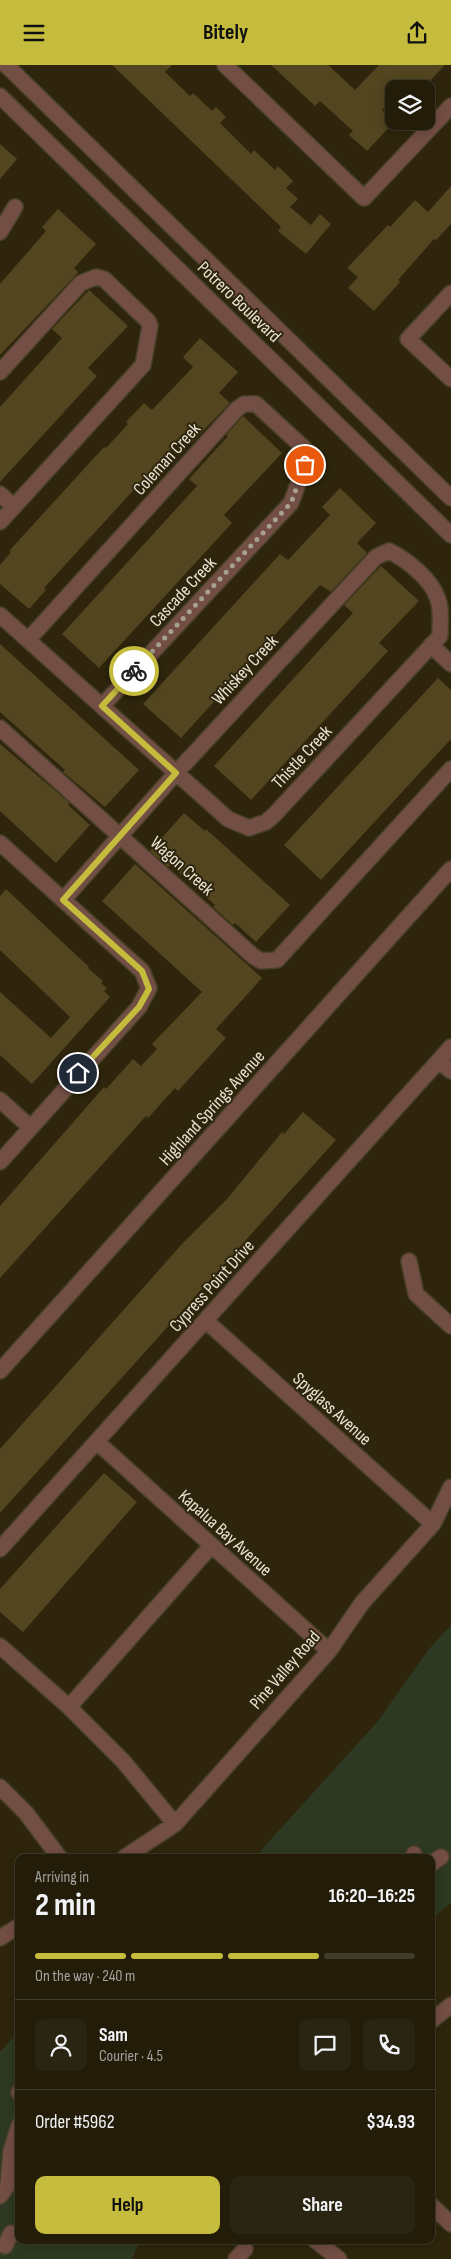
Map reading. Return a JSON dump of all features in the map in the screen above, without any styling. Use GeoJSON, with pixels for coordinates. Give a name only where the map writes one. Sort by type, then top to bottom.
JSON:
{"type":"FeatureCollection","features":[{"type":"Feature","properties":{"kind":"street","name":"Potrero Boulevard"},"geometry":{"type":"LineString","coordinates":[[6,65],[451,498]]}},
{"type":"Feature","properties":{"kind":"street"},"geometry":{"type":"LineString","coordinates":[[225,65],[364,198],[451,106]]}},
{"type":"Feature","properties":{"kind":"street","name":"Potrero Boulevard"},"geometry":{"type":"LineString","coordinates":[[0,96],[451,535]]}},
{"type":"Feature","properties":{"kind":"street"},"geometry":{"type":"LineString","coordinates":[[0,233],[15,207]]}},
{"type":"Feature","properties":{"kind":"street"},"geometry":{"type":"LineString","coordinates":[[0,371],[81,283],[96,277],[104,279],[148,321],[150,326],[143,365],[0,522]]}},
{"type":"Feature","properties":{"kind":"street"},"geometry":{"type":"LineString","coordinates":[[451,293],[408,339],[451,379]]}},
{"type":"Feature","properties":{"kind":"street","name":"Coleman Creek"},"geometry":{"type":"LineString","coordinates":[[28,640],[244,404],[256,405],[304,448],[305,465],[291,503]]}},
{"type":"Feature","properties":{"kind":"street"},"geometry":{"type":"LineString","coordinates":[[0,494],[14,507]]}},
{"type":"Feature","properties":{"kind":"street","name":"Cascade Creek"},"geometry":{"type":"LineString","coordinates":[[102,706],[291,503]]}},
{"type":"Feature","properties":{"kind":"street","name":"Whiskey Creek"},"geometry":{"type":"LineString","coordinates":[[63,900],[176,773],[367,565],[381,553],[389,551],[398,556],[434,589],[438,598],[436,641]]}},
{"type":"Feature","properties":{"kind":"street","name":"Thistle Creek"},"geometry":{"type":"LineString","coordinates":[[0,615],[228,819],[238,825],[250,828],[266,823],[436,641]]}},
{"type":"Feature","properties":{"kind":"street"},"geometry":{"type":"LineString","coordinates":[[436,641],[451,664]]}},
{"type":"Feature","properties":{"kind":"street","name":"Wagon Creek"},"geometry":{"type":"LineString","coordinates":[[0,728],[253,956],[261,961],[277,960],[451,769]]}},
{"type":"Feature","properties":{"kind":"street"},"geometry":{"type":"LineString","coordinates":[[0,843],[142,971],[149,989],[139,1007],[0,1162]]}},
{"type":"Feature","properties":{"kind":"street","name":"Highland Springs Avenue"},"geometry":{"type":"LineString","coordinates":[[0,1371],[451,869]]}},
{"type":"Feature","properties":{"kind":"street","name":"Cypress Point Drive"},"geometry":{"type":"LineString","coordinates":[[0,1549],[451,1047]]}},
{"type":"Feature","properties":{"kind":"street"},"geometry":{"type":"LineString","coordinates":[[439,1061],[451,1071]]}},
{"type":"Feature","properties":{"kind":"street"},"geometry":{"type":"LineString","coordinates":[[0,1100],[30,1127]]}},
{"type":"Feature","properties":{"kind":"street"},"geometry":{"type":"LineString","coordinates":[[409,1261],[416,1294],[451,1326]]}},
{"type":"Feature","properties":{"kind":"street","name":"Spyglass Avenue"},"geometry":{"type":"LineString","coordinates":[[206,1321],[433,1524]]}},
{"type":"Feature","properties":{"kind":"street","name":"Kapalua Bay Avenue"},"geometry":{"type":"LineString","coordinates":[[97,1442],[329,1651]]}},
{"type":"Feature","properties":{"kind":"street","name":"Pine Valley Road"},"geometry":{"type":"LineString","coordinates":[[129,1854],[175,1823],[329,1651],[362,1603],[433,1524],[451,1487]]}},
{"type":"Feature","properties":{"kind":"street"},"geometry":{"type":"LineString","coordinates":[[69,1707],[211,1546]]}},
{"type":"Feature","properties":{"kind":"street"},"geometry":{"type":"LineString","coordinates":[[0,1646],[69,1707],[122,1761],[175,1823]]}},
{"type":"Feature","properties":{"kind":"street"},"geometry":{"type":"LineString","coordinates":[[0,1787],[26,1813],[57,1854]]}},
{"type":"Feature","properties":{"kind":"street"},"geometry":{"type":"LineString","coordinates":[[0,1938],[15,1929]]}},
{"type":"Feature","properties":{"kind":"street"},"geometry":{"type":"LineString","coordinates":[[435,2018],[451,2005]]}},
{"type":"Feature","properties":{"kind":"street"},"geometry":{"type":"LineString","coordinates":[[0,2196],[8,2185],[11,2151],[15,2138]]}},
{"type":"Feature","properties":{"kind":"street"},"geometry":{"type":"LineString","coordinates":[[435,2209],[451,2225]]}},
{"type":"Feature","properties":{"kind":"street"},"geometry":{"type":"LineString","coordinates":[[320,2244],[339,2259]]}},
{"type":"Feature","properties":{"kind":"green space"},"geometry":{"type":"Polygon","coordinates":[[[451,1625],[451,1903],[435,1916],[435,1854],[258,1854],[378,1721],[429,1649],[451,1625]]]}},
{"type":"Feature","properties":{"kind":"green space"},"geometry":{"type":"Polygon","coordinates":[[[15,2035],[15,2244],[138,2244],[132,2259],[0,2259],[0,2052],[15,2035]]]}},
{"type":"Feature","properties":{"kind":"building"},"geometry":{"type":"Polygon","coordinates":[[[112,65],[172,65],[165,72],[190,96],[193,93],[212,111],[216,107],[226,117],[220,123],[251,154],[254,150],[275,170],[278,166],[293,181],[286,188],[298,199],[290,207],[311,225],[320,214],[331,224],[306,254],[278,231],[281,227],[112,65]]]}},
{"type":"Feature","properties":{"kind":"building"},"geometry":{"type":"Polygon","coordinates":[[[271,65],[328,65],[355,90],[379,65],[445,65],[431,80],[385,80],[385,107],[382,110],[385,113],[385,130],[387,130],[367,151],[349,135],[353,131],[320,101],[315,106],[271,65]]]}},
{"type":"Feature","properties":{"kind":"building"},"geometry":{"type":"Polygon","coordinates":[[[0,144],[17,159],[0,179],[0,144]]]}},
{"type":"Feature","properties":{"kind":"building"},"geometry":{"type":"Polygon","coordinates":[[[451,186],[451,224],[436,240],[434,239],[374,311],[348,288],[358,277],[347,268],[415,200],[428,212],[451,186]]]}},
{"type":"Feature","properties":{"kind":"building"},"geometry":{"type":"Polygon","coordinates":[[[58,209],[96,244],[74,268],[78,272],[74,277],[0,355],[0,284],[46,231],[42,227],[58,209]]]}},
{"type":"Feature","properties":{"kind":"building"},"geometry":{"type":"Polygon","coordinates":[[[89,290],[128,326],[88,368],[97,376],[0,482],[0,407],[62,338],[52,329],[89,290]]]}},
{"type":"Feature","properties":{"kind":"building"},"geometry":{"type":"Polygon","coordinates":[[[200,338],[238,372],[219,393],[230,403],[191,443],[183,436],[44,588],[46,590],[29,609],[0,584],[0,565],[11,552],[9,551],[104,447],[106,448],[128,424],[126,422],[144,403],[152,410],[193,367],[183,357],[200,338]]]}},
{"type":"Feature","properties":{"kind":"building"},"geometry":{"type":"Polygon","coordinates":[[[243,416],[282,453],[224,515],[232,523],[99,668],[62,634],[197,486],[189,479],[228,436],[226,435],[243,416]]]}},
{"type":"Feature","properties":{"kind":"building"},"geometry":{"type":"Polygon","coordinates":[[[340,488],[376,523],[357,543],[367,553],[331,592],[320,585],[181,738],[143,704],[280,554],[288,560],[330,515],[322,507],[340,488]]]}},
{"type":"Feature","properties":{"kind":"building"},"geometry":{"type":"Polygon","coordinates":[[[381,566],[419,601],[379,643],[388,651],[251,800],[214,766],[353,613],[344,605],[381,566]]]}},
{"type":"Feature","properties":{"kind":"building"},"geometry":{"type":"Polygon","coordinates":[[[0,644],[139,770],[105,807],[63,772],[65,770],[0,712],[0,644]]]}},
{"type":"Feature","properties":{"kind":"building"},"geometry":{"type":"Polygon","coordinates":[[[438,678],[451,690],[451,739],[321,880],[284,845],[438,678]]]}},
{"type":"Feature","properties":{"kind":"building"},"geometry":{"type":"Polygon","coordinates":[[[0,744],[70,803],[68,805],[90,825],[56,863],[0,811],[0,744]]]}},
{"type":"Feature","properties":{"kind":"building"},"geometry":{"type":"Polygon","coordinates":[[[184,813],[205,831],[206,829],[290,905],[256,942],[213,907],[215,905],[171,865],[168,867],[150,851],[184,813]]]}},
{"type":"Feature","properties":{"kind":"building"},"geometry":{"type":"Polygon","coordinates":[[[135,864],[262,978],[216,1029],[226,1038],[178,1091],[175,1088],[148,1118],[146,1116],[0,1278],[0,1206],[104,1087],[106,1089],[133,1059],[141,1066],[157,1049],[152,1044],[202,992],[102,901],[135,864]]]}},
{"type":"Feature","properties":{"kind":"building"},"geometry":{"type":"Polygon","coordinates":[[[6,889],[103,981],[101,983],[107,988],[104,991],[110,997],[32,1084],[0,1055],[0,992],[51,1038],[70,1017],[0,950],[0,896],[6,889]]]}},
{"type":"Feature","properties":{"kind":"building"},"geometry":{"type":"Polygon","coordinates":[[[303,1112],[336,1140],[0,1513],[0,1449],[182,1244],[227,1199],[282,1132],[284,1134],[303,1112]]]}},
{"type":"Feature","properties":{"kind":"building"},"geometry":{"type":"Polygon","coordinates":[[[104,1473],[137,1502],[23,1632],[0,1612],[0,1589],[104,1473]]]}},
{"type":"Feature","properties":{"kind":"way so far"},"geometry":{"type":"LineString","coordinates":[[134,671],[291,503],[305,465]]}},
{"type":"Feature","properties":{"kind":"route"},"geometry":{"type":"LineString","coordinates":[[78,1073],[139,1007],[149,989],[142,971],[63,900],[176,773],[102,706],[134,671]]}}]}
